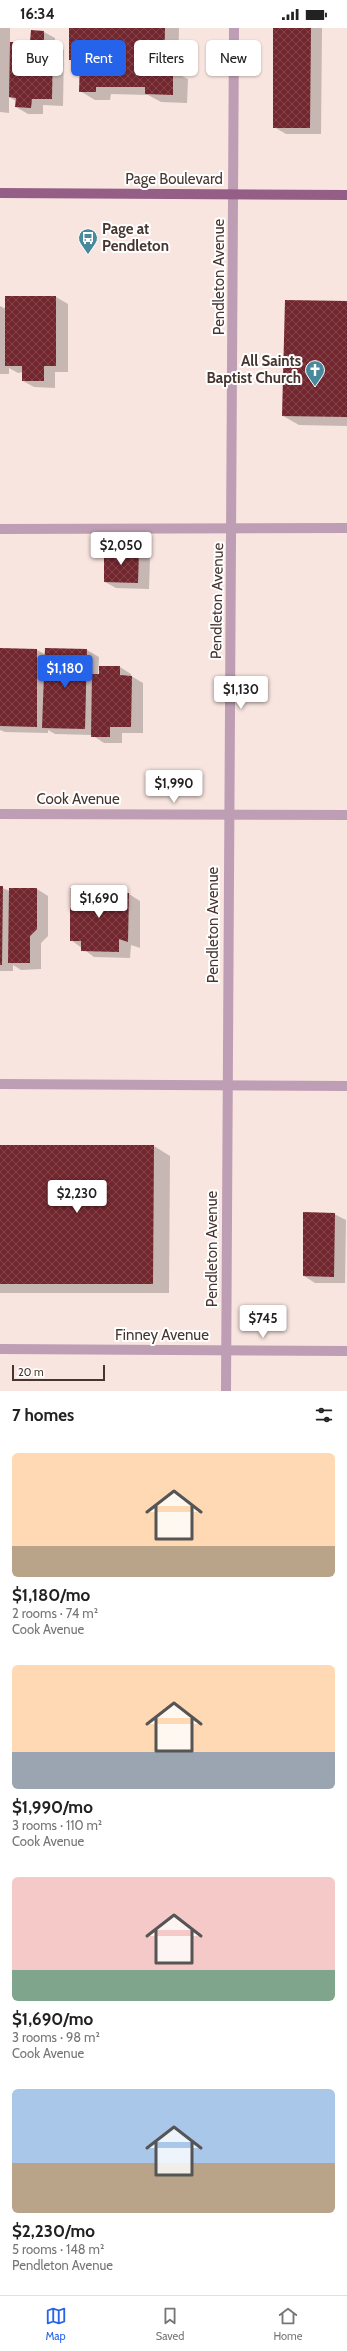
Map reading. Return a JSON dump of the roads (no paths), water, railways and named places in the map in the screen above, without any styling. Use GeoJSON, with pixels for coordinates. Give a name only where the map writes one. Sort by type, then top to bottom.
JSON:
{"type":"FeatureCollection","features":[{"type":"Feature","properties":{"kind":"main road","name":"Page Boulevard"},"geometry":{"type":"LineString","coordinates":[[0,193],[347,195]]}},
{"type":"Feature","properties":{"kind":"street","name":"Pendleton Avenue"},"geometry":{"type":"LineString","coordinates":[[226,1391],[229,815],[233,528],[234,28]]}},
{"type":"Feature","properties":{"kind":"street"},"geometry":{"type":"LineString","coordinates":[[0,529],[347,528]]}},
{"type":"Feature","properties":{"kind":"street","name":"Cook Avenue"},"geometry":{"type":"LineString","coordinates":[[0,814],[347,815]]}},
{"type":"Feature","properties":{"kind":"street"},"geometry":{"type":"LineString","coordinates":[[0,1084],[347,1086]]}},
{"type":"Feature","properties":{"kind":"street","name":"Finney Avenue"},"geometry":{"type":"LineString","coordinates":[[0,1349],[347,1351]]}},
{"type":"Feature","properties":{"kind":"place","name":"Page at Pendleton"},"geometry":{"type":"Point","coordinates":[88,255]}},
{"type":"Feature","properties":{"kind":"place","name":"All Saints Baptist Church"},"geometry":{"type":"Point","coordinates":[315,387]}}]}
